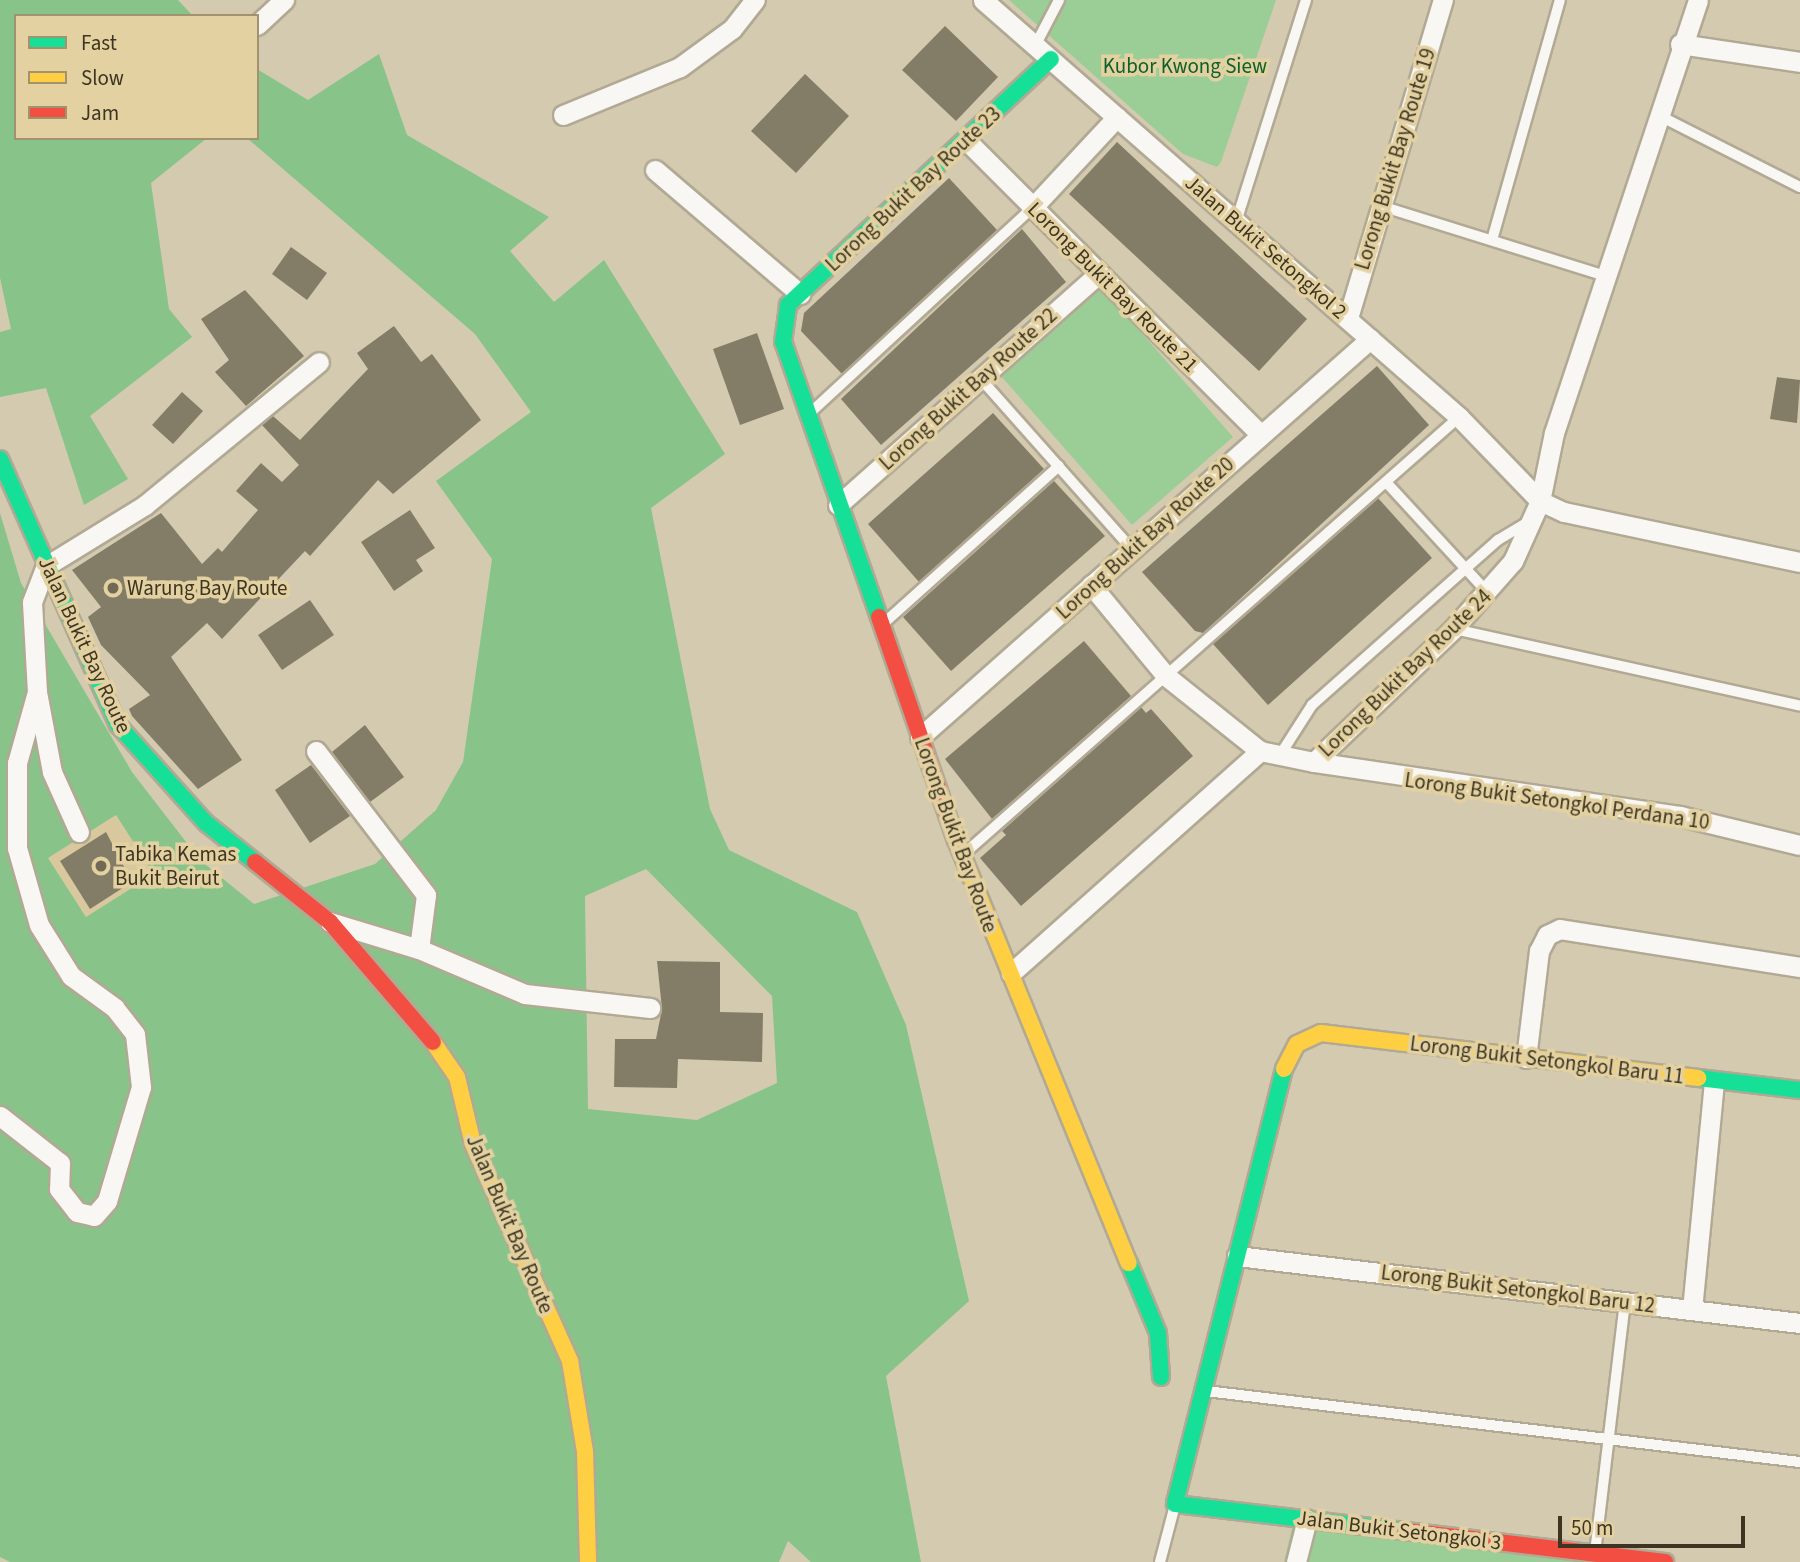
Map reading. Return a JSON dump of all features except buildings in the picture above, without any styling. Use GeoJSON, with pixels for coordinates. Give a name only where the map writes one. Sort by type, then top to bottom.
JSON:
{"type":"FeatureCollection","features":[{"type":"Feature","properties":{"kind":"street"},"geometry":{"type":"LineString","coordinates":[[259,23],[284,0]]}},
{"type":"Feature","properties":{"kind":"street"},"geometry":{"type":"LineString","coordinates":[[564,115],[680,67],[732,29],[755,0]]}},
{"type":"Feature","properties":{"kind":"street","name":"Jalan Bukit Setongkol 2"},"geometry":{"type":"LineString","coordinates":[[983,0],[1459,417],[1540,501]]}},
{"type":"Feature","properties":{"kind":"street","name":"Lorong Bukit Bay Route 19"},"geometry":{"type":"LineString","coordinates":[[1348,318],[1443,0]]}},
{"type":"Feature","properties":{"kind":"street","name":"Lorong Bukit Bay Route 24"},"geometry":{"type":"LineString","coordinates":[[1260,751],[1314,762],[1453,629],[1488,593],[1513,561],[1540,501],[1554,433],[1681,44],[1698,0]]}},
{"type":"Feature","properties":{"kind":"street"},"geometry":{"type":"LineString","coordinates":[[1681,44],[1800,62]]}},
{"type":"Feature","properties":{"kind":"street","name":"Lorong Bukit Bay Route 23"},"geometry":{"type":"LineString","coordinates":[[784,323],[788,305],[1051,59]]}},
{"type":"Feature","properties":{"kind":"street"},"geometry":{"type":"LineString","coordinates":[[1033,207],[1117,117]]}},
{"type":"Feature","properties":{"kind":"street","name":"Lorong Bukit Bay Route 21"},"geometry":{"type":"LineString","coordinates":[[966,140],[1261,435]]}},
{"type":"Feature","properties":{"kind":"street"},"geometry":{"type":"LineString","coordinates":[[654,170],[800,294]]}},
{"type":"Feature","properties":{"kind":"street","name":"Lorong Bukit Bay Route 22"},"geometry":{"type":"LineString","coordinates":[[838,505],[1099,274]]}},
{"type":"Feature","properties":{"kind":"street","name":"Lorong Bukit Bay Route"},"geometry":{"type":"LineString","coordinates":[[784,323],[783,342],[810,413],[838,505],[962,856],[1011,973],[1024,1025],[1158,1333],[1161,1377]]}},
{"type":"Feature","properties":{"kind":"street","name":"Lorong Bukit Bay Route 20"},"geometry":{"type":"LineString","coordinates":[[920,737],[1370,339]]}},
{"type":"Feature","properties":{"kind":"street"},"geometry":{"type":"LineString","coordinates":[[79,832],[52,772],[37,692],[32,602],[46,566],[145,505],[319,362]]}},
{"type":"Feature","properties":{"kind":"street","name":"Jalan Bukit Bay Route"},"geometry":{"type":"LineString","coordinates":[[0,459],[118,725],[147,764],[206,822],[330,922],[418,1019],[457,1077],[473,1144],[570,1361],[586,1452],[588,1562]]}},
{"type":"Feature","properties":{"kind":"street"},"geometry":{"type":"LineString","coordinates":[[1540,501],[1564,512],[1800,562]]}},
{"type":"Feature","properties":{"kind":"street"},"geometry":{"type":"LineString","coordinates":[[1011,973],[1260,751],[1166,676],[1091,585]]}},
{"type":"Feature","properties":{"kind":"street"},"geometry":{"type":"LineString","coordinates":[[0,1116],[60,1163],[59,1189],[77,1212],[94,1216],[107,1201],[141,1087],[135,1034],[116,1008],[71,976],[39,925],[18,848],[17,763],[37,692]]}},
{"type":"Feature","properties":{"kind":"street"},"geometry":{"type":"LineString","coordinates":[[316,751],[426,895],[419,948]]}},
{"type":"Feature","properties":{"kind":"street","name":"Lorong Bukit Setongkol Perdana 10"},"geometry":{"type":"LineString","coordinates":[[1314,762],[1681,816],[1800,845]]}},
{"type":"Feature","properties":{"kind":"street"},"geometry":{"type":"LineString","coordinates":[[330,922],[419,948],[525,994],[650,1008]]}},
{"type":"Feature","properties":{"kind":"street"},"geometry":{"type":"LineString","coordinates":[[1526,1058],[1539,951],[1547,935],[1560,929],[1800,967]]}},
{"type":"Feature","properties":{"kind":"street","name":"Lorong Bukit Setongkol Baru 11"},"geometry":{"type":"LineString","coordinates":[[1237,1256],[1284,1068],[1297,1044],[1321,1033],[1800,1090]]}},
{"type":"Feature","properties":{"kind":"street"},"geometry":{"type":"LineString","coordinates":[[1692,1310],[1714,1080]]}},
{"type":"Feature","properties":{"kind":"street"},"geometry":{"type":"LineString","coordinates":[[1175,1504],[1237,1256]]}},
{"type":"Feature","properties":{"kind":"street","name":"Lorong Bukit Setongkol Baru 12"},"geometry":{"type":"LineString","coordinates":[[1237,1256],[1800,1323]]}},
{"type":"Feature","properties":{"kind":"street","name":"Jalan Bukit Setongkol 3"},"geometry":{"type":"LineString","coordinates":[[1175,1504],[1665,1562]]}},
{"type":"Feature","properties":{"kind":"street"},"geometry":{"type":"LineString","coordinates":[[1296,1562],[1307,1519]]}},
{"type":"Feature","properties":{"kind":"lane"},"geometry":{"type":"LineString","coordinates":[[1035,46],[1059,0]]}},
{"type":"Feature","properties":{"kind":"lane"},"geometry":{"type":"LineString","coordinates":[[1236,222],[1306,0]]}},
{"type":"Feature","properties":{"kind":"lane"},"geometry":{"type":"LineString","coordinates":[[1492,240],[1560,0]]}},
{"type":"Feature","properties":{"kind":"lane"},"geometry":{"type":"LineString","coordinates":[[1658,114],[1800,187]]}},
{"type":"Feature","properties":{"kind":"lane"},"geometry":{"type":"LineString","coordinates":[[1380,206],[1606,276]]}},
{"type":"Feature","properties":{"kind":"lane"},"geometry":{"type":"LineString","coordinates":[[810,413],[1033,207]]}},
{"type":"Feature","properties":{"kind":"lane"},"geometry":{"type":"LineString","coordinates":[[980,378],[1132,548]]}},
{"type":"Feature","properties":{"kind":"lane"},"geometry":{"type":"LineString","coordinates":[[962,856],[1459,417]]}},
{"type":"Feature","properties":{"kind":"lane"},"geometry":{"type":"LineString","coordinates":[[881,626],[1059,467]]}},
{"type":"Feature","properties":{"kind":"lane"},"geometry":{"type":"LineString","coordinates":[[1386,482],[1488,593]]}},
{"type":"Feature","properties":{"kind":"lane"},"geometry":{"type":"LineString","coordinates":[[1280,755],[1312,705],[1466,568],[1532,520]]}},
{"type":"Feature","properties":{"kind":"lane"},"geometry":{"type":"LineString","coordinates":[[1453,629],[1800,706]]}},
{"type":"Feature","properties":{"kind":"lane"},"geometry":{"type":"LineString","coordinates":[[1595,1554],[1625,1302]]}},
{"type":"Feature","properties":{"kind":"lane"},"geometry":{"type":"LineString","coordinates":[[1203,1391],[1800,1462]]}},
{"type":"Feature","properties":{"kind":"lane"},"geometry":{"type":"LineString","coordinates":[[1160,1562],[1175,1504]]}},
{"type":"Feature","properties":{"kind":"shaded area","name":"Tabika Kemas Bukit Beirut"},"geometry":{"type":"Polygon","coordinates":[[[116,815],[154,874],[87,918],[48,858],[116,815]]]}},
{"type":"Feature","properties":{"kind":"green space"},"geometry":{"type":"Polygon","coordinates":[[[0,0],[178,0],[191,14],[14,14],[14,140],[205,140],[151,183],[169,309],[192,337],[90,416],[128,479],[84,505],[46,388],[0,397],[0,332],[11,329],[0,278],[0,0]]]}},
{"type":"Feature","properties":{"kind":"green space","name":"Kubor Kwong Siew"},"geometry":{"type":"Polygon","coordinates":[[[1009,0],[1276,0],[1221,162],[1217,167],[1183,154],[1009,0]]]}},
{"type":"Feature","properties":{"kind":"green space"},"geometry":{"type":"Polygon","coordinates":[[[379,54],[407,135],[549,217],[510,251],[554,302],[604,260],[725,454],[651,508],[710,809],[729,850],[857,912],[906,1025],[969,1301],[886,1376],[921,1562],[811,1562],[788,1541],[779,1562],[10,1562],[0,1557],[0,513],[21,583],[132,772],[200,860],[254,904],[375,864],[436,810],[463,762],[492,559],[436,481],[531,412],[475,334],[249,140],[259,140],[259,70],[308,100],[379,54]],[[116,815],[48,858],[86,917],[154,874],[116,815]],[[646,869],[585,896],[588,1109],[697,1120],[777,1083],[772,996],[646,869]]]}},
{"type":"Feature","properties":{"kind":"green space"},"geometry":{"type":"Polygon","coordinates":[[[1102,288],[1233,437],[1132,525],[1001,376],[1102,288]]]}},
{"type":"Feature","properties":{"kind":"green space"},"geometry":{"type":"Polygon","coordinates":[[[1296,1511],[1609,1562],[1284,1562],[1296,1511]]]}},
{"type":"Feature","properties":{"kind":"traffic: fast"},"geometry":{"type":"LineString","coordinates":[[879,617],[783,342],[788,305],[1051,59]]}},
{"type":"Feature","properties":{"kind":"traffic: fast"},"geometry":{"type":"LineString","coordinates":[[0,459],[118,725],[206,823],[255,862]]}},
{"type":"Feature","properties":{"kind":"traffic: fast"},"geometry":{"type":"LineString","coordinates":[[1284,1069],[1175,1504],[1405,1531]]}},
{"type":"Feature","properties":{"kind":"traffic: fast"},"geometry":{"type":"LineString","coordinates":[[1698,1078],[1800,1090]]}},
{"type":"Feature","properties":{"kind":"traffic: fast"},"geometry":{"type":"LineString","coordinates":[[1129,1263],[1158,1333],[1161,1377]]}},
{"type":"Feature","properties":{"kind":"traffic: slow"},"geometry":{"type":"LineString","coordinates":[[956,840],[1129,1263]]}},
{"type":"Feature","properties":{"kind":"traffic: slow"},"geometry":{"type":"LineString","coordinates":[[1284,1069],[1297,1044],[1321,1033],[1698,1078]]}},
{"type":"Feature","properties":{"kind":"traffic: slow"},"geometry":{"type":"LineString","coordinates":[[433,1042],[457,1077],[473,1144],[570,1361],[585,1452],[588,1562]]}},
{"type":"Feature","properties":{"kind":"traffic: jam"},"geometry":{"type":"LineString","coordinates":[[879,617],[956,840]]}},
{"type":"Feature","properties":{"kind":"traffic: jam"},"geometry":{"type":"LineString","coordinates":[[255,862],[330,922],[433,1042]]}},
{"type":"Feature","properties":{"kind":"traffic: jam"},"geometry":{"type":"LineString","coordinates":[[1405,1531],[1665,1562]]}},
{"type":"Feature","properties":{"kind":"place","name":"Warung Bay Route"},"geometry":{"type":"Point","coordinates":[113,588]}},
{"type":"Feature","properties":{"kind":"place","name":"Tabika Kemas Bukit Beirut"},"geometry":{"type":"Point","coordinates":[101,866]}}]}
